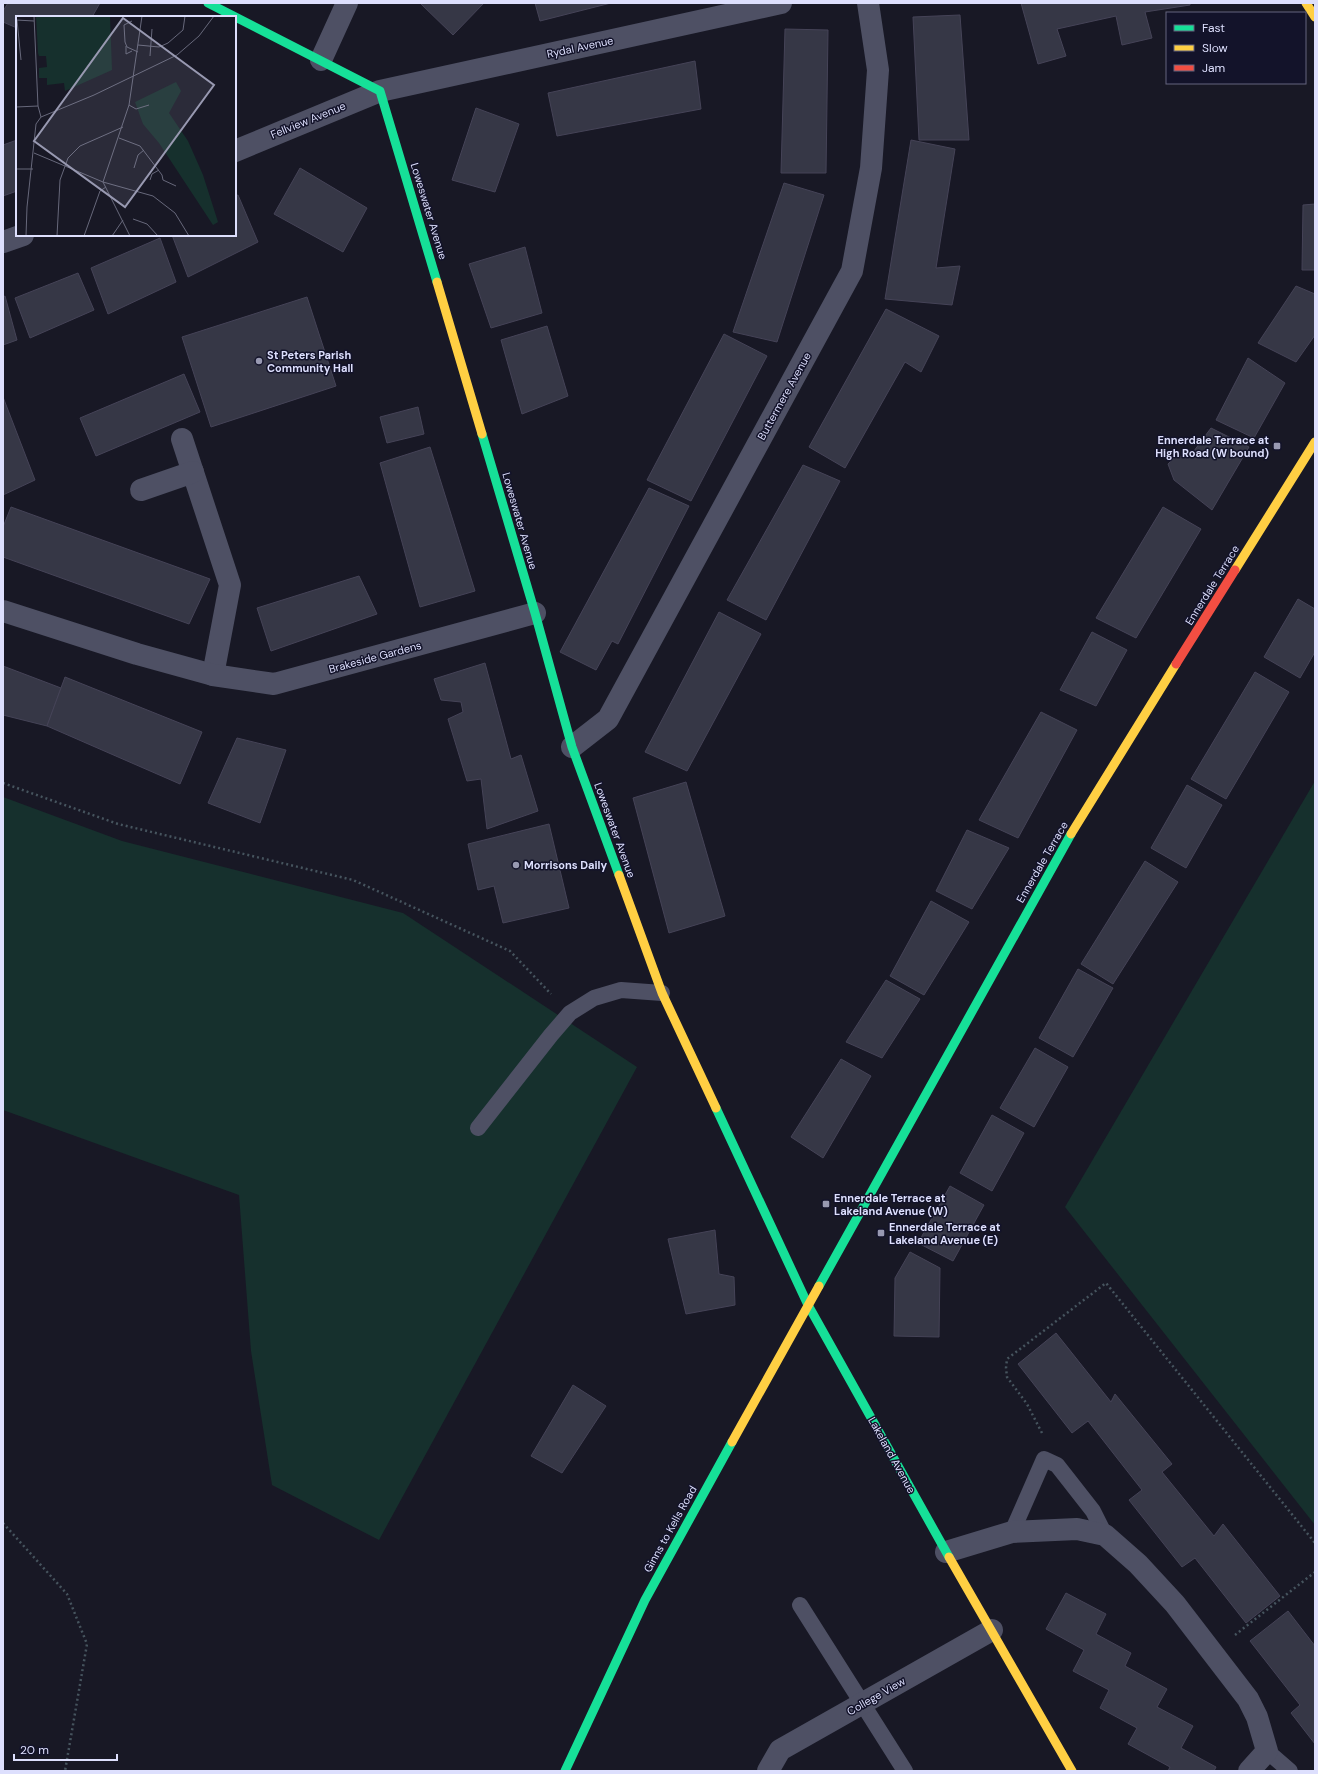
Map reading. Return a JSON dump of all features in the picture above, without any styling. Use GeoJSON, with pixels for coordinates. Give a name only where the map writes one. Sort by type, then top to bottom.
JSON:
{"type":"FeatureCollection","features":[{"type":"Feature","properties":{"kind":"street"},"geometry":{"type":"LineString","coordinates":[[208,3],[234,16]]}},
{"type":"Feature","properties":{"kind":"street"},"geometry":{"type":"LineString","coordinates":[[321,60],[348,3]]}},
{"type":"Feature","properties":{"kind":"street","name":"Rydal Avenue"},"geometry":{"type":"LineString","coordinates":[[380,91],[780,3]]}},
{"type":"Feature","properties":{"kind":"street","name":"Buttermere Avenue"},"geometry":{"type":"LineString","coordinates":[[572,747],[608,719],[852,271],[871,168],[878,70],[868,3]]}},
{"type":"Feature","properties":{"kind":"street"},"geometry":{"type":"LineString","coordinates":[[1306,3],[1315,17]]}},
{"type":"Feature","properties":{"kind":"street"},"geometry":{"type":"LineString","coordinates":[[236,17],[380,91]]}},
{"type":"Feature","properties":{"kind":"street","name":"Fellview Avenue"},"geometry":{"type":"LineString","coordinates":[[236,151],[380,91]]}},
{"type":"Feature","properties":{"kind":"street","name":"Loweswater Avenue"},"geometry":{"type":"LineString","coordinates":[[380,91],[535,613],[572,747],[662,993],[726,1132]]}},
{"type":"Feature","properties":{"kind":"street"},"geometry":{"type":"LineString","coordinates":[[3,242],[20,236]]}},
{"type":"Feature","properties":{"kind":"street"},"geometry":{"type":"LineString","coordinates":[[182,438],[230,585],[213,675]]}},
{"type":"Feature","properties":{"kind":"street","name":"Ennerdale Terrace"},"geometry":{"type":"LineString","coordinates":[[808,1305],[1063,846],[1315,442]]}},
{"type":"Feature","properties":{"kind":"street"},"geometry":{"type":"LineString","coordinates":[[141,490],[193,472]]}},
{"type":"Feature","properties":{"kind":"street","name":"Brakeside Gardens"},"geometry":{"type":"LineString","coordinates":[[3,610],[137,654],[213,675],[274,684],[535,613]]}},
{"type":"Feature","properties":{"kind":"street","name":"Lakeland Avenue"},"geometry":{"type":"LineString","coordinates":[[726,1132],[808,1305],[946,1552],[1072,1771]]}},
{"type":"Feature","properties":{"kind":"street","name":"Ginns to Kells Road"},"geometry":{"type":"LineString","coordinates":[[565,1771],[644,1600],[808,1305]]}},
{"type":"Feature","properties":{"kind":"street"},"geometry":{"type":"LineString","coordinates":[[946,1552],[1012,1532],[1077,1530],[1105,1535],[1138,1564],[1175,1604],[1248,1699],[1257,1717],[1267,1751],[1249,1771]]}},
{"type":"Feature","properties":{"kind":"street","name":"College View"},"geometry":{"type":"LineString","coordinates":[[768,1771],[780,1750],[992,1630]]}},
{"type":"Feature","properties":{"kind":"lane"},"geometry":{"type":"LineString","coordinates":[[478,1128],[570,1013],[594,998],[621,990],[662,993]]}},
{"type":"Feature","properties":{"kind":"lane"},"geometry":{"type":"LineString","coordinates":[[1012,1532],[1044,1459],[1057,1465],[1062,1471],[1093,1511],[1105,1535]]}},
{"type":"Feature","properties":{"kind":"lane"},"geometry":{"type":"LineString","coordinates":[[800,1605],[905,1771]]}},
{"type":"Feature","properties":{"kind":"lane"},"geometry":{"type":"LineString","coordinates":[[1267,1751],[1290,1771]]}},
{"type":"Feature","properties":{"kind":"path"},"geometry":{"type":"LineString","coordinates":[[3,783],[118,824],[353,880],[510,951],[570,1013]]}},
{"type":"Feature","properties":{"kind":"path"},"geometry":{"type":"LineString","coordinates":[[1044,1459],[1043,1434],[1027,1404],[1007,1377],[1007,1359],[1106,1283],[1315,1543]]}},
{"type":"Feature","properties":{"kind":"path"},"geometry":{"type":"LineString","coordinates":[[3,1523],[67,1594],[87,1644],[65,1771]]}},
{"type":"Feature","properties":{"kind":"path"},"geometry":{"type":"LineString","coordinates":[[1232,1638],[1315,1572]]}},
{"type":"Feature","properties":{"kind":"green space"},"geometry":{"type":"Polygon","coordinates":[[[1315,781],[1315,1525],[1065,1207],[1315,781]]]}},
{"type":"Feature","properties":{"kind":"green space"},"geometry":{"type":"Polygon","coordinates":[[[3,797],[122,841],[403,913],[637,1067],[379,1540],[272,1485],[251,1351],[239,1195],[3,1110],[3,797]]]}},
{"type":"Feature","properties":{"kind":"building"},"geometry":{"type":"Polygon","coordinates":[[[8,3],[100,3],[93,16],[16,16],[16,28],[3,22],[3,11],[8,3]]]}},
{"type":"Feature","properties":{"kind":"building"},"geometry":{"type":"Polygon","coordinates":[[[420,3],[484,3],[453,35],[420,3]]]}},
{"type":"Feature","properties":{"kind":"building"},"geometry":{"type":"Polygon","coordinates":[[[535,3],[611,3],[540,21],[535,3]]]}},
{"type":"Feature","properties":{"kind":"building"},"geometry":{"type":"Polygon","coordinates":[[[1021,3],[1190,3],[1190,5],[1145,12],[1152,38],[1122,45],[1116,16],[1057,29],[1066,56],[1038,64],[1021,3]]]}},
{"type":"Feature","properties":{"kind":"building"},"geometry":{"type":"Polygon","coordinates":[[[960,15],[969,140],[919,140],[913,17],[960,15]]]}},
{"type":"Feature","properties":{"kind":"building"},"geometry":{"type":"Polygon","coordinates":[[[785,29],[828,30],[826,173],[781,173],[785,29]]]}},
{"type":"Feature","properties":{"kind":"building"},"geometry":{"type":"Polygon","coordinates":[[[695,61],[701,109],[557,136],[548,93],[695,61]]]}},
{"type":"Feature","properties":{"kind":"building"},"geometry":{"type":"Polygon","coordinates":[[[476,108],[519,124],[495,192],[452,180],[476,108]]]}},
{"type":"Feature","properties":{"kind":"building"},"geometry":{"type":"Polygon","coordinates":[[[16,140],[16,191],[3,196],[3,145],[16,140]]]}},
{"type":"Feature","properties":{"kind":"building"},"geometry":{"type":"Polygon","coordinates":[[[911,140],[955,149],[936,268],[960,266],[952,305],[885,299],[911,140]]]}},
{"type":"Feature","properties":{"kind":"building"},"geometry":{"type":"Polygon","coordinates":[[[300,168],[367,208],[343,252],[274,214],[300,168]]]}},
{"type":"Feature","properties":{"kind":"building"},"geometry":{"type":"Polygon","coordinates":[[[784,183],[824,195],[777,342],[733,332],[784,183]]]}},
{"type":"Feature","properties":{"kind":"building"},"geometry":{"type":"Polygon","coordinates":[[[238,195],[258,242],[188,277],[172,236],[236,236],[236,196],[238,195]]]}},
{"type":"Feature","properties":{"kind":"building"},"geometry":{"type":"Polygon","coordinates":[[[1315,204],[1315,270],[1302,270],[1303,205],[1315,204]]]}},
{"type":"Feature","properties":{"kind":"building"},"geometry":{"type":"Polygon","coordinates":[[[160,238],[176,282],[108,314],[91,268],[160,238]]]}},
{"type":"Feature","properties":{"kind":"building"},"geometry":{"type":"Polygon","coordinates":[[[525,247],[542,313],[491,328],[469,264],[525,247]]]}},
{"type":"Feature","properties":{"kind":"building"},"geometry":{"type":"Polygon","coordinates":[[[78,273],[94,310],[30,338],[15,298],[78,273]]]}},
{"type":"Feature","properties":{"kind":"building"},"geometry":{"type":"Polygon","coordinates":[[[1296,286],[1315,294],[1315,335],[1296,362],[1258,343],[1296,286]]]}},
{"type":"Feature","properties":{"kind":"building"},"geometry":{"type":"Polygon","coordinates":[[[5,296],[17,340],[3,345],[3,297],[5,296]]]}},
{"type":"Feature","properties":{"kind":"building","name":"St Peters Parish Community Hall"},"geometry":{"type":"Polygon","coordinates":[[[307,297],[336,386],[211,427],[182,337],[307,297]]]}},
{"type":"Feature","properties":{"kind":"building"},"geometry":{"type":"Polygon","coordinates":[[[886,309],[939,336],[921,372],[905,362],[845,468],[809,447],[886,309]]]}},
{"type":"Feature","properties":{"kind":"building"},"geometry":{"type":"Polygon","coordinates":[[[547,326],[568,396],[522,414],[501,340],[547,326]]]}},
{"type":"Feature","properties":{"kind":"building"},"geometry":{"type":"Polygon","coordinates":[[[724,334],[767,356],[691,501],[647,480],[724,334]]]}},
{"type":"Feature","properties":{"kind":"building"},"geometry":{"type":"Polygon","coordinates":[[[1248,358],[1285,383],[1254,438],[1216,420],[1248,358]]]}},
{"type":"Feature","properties":{"kind":"building"},"geometry":{"type":"Polygon","coordinates":[[[184,374],[200,412],[96,456],[80,418],[184,374]]]}},
{"type":"Feature","properties":{"kind":"building"},"geometry":{"type":"Polygon","coordinates":[[[3,397],[35,480],[3,495],[3,397]]]}},
{"type":"Feature","properties":{"kind":"building"},"geometry":{"type":"Polygon","coordinates":[[[418,407],[424,434],[387,443],[380,417],[418,407]]]}},
{"type":"Feature","properties":{"kind":"building"},"geometry":{"type":"Polygon","coordinates":[[[1211,428],[1249,447],[1212,510],[1174,480],[1168,464],[1177,455],[1188,459],[1211,428]]]}},
{"type":"Feature","properties":{"kind":"building"},"geometry":{"type":"Polygon","coordinates":[[[430,447],[475,591],[420,607],[380,463],[430,447]]]}},
{"type":"Feature","properties":{"kind":"building"},"geometry":{"type":"Polygon","coordinates":[[[803,465],[840,481],[766,620],[727,600],[803,465]]]}},
{"type":"Feature","properties":{"kind":"building"},"geometry":{"type":"Polygon","coordinates":[[[649,488],[689,506],[618,644],[612,641],[596,670],[560,652],[649,488]]]}},
{"type":"Feature","properties":{"kind":"building"},"geometry":{"type":"Polygon","coordinates":[[[11,507],[210,579],[189,624],[3,557],[3,527],[11,507]]]}},
{"type":"Feature","properties":{"kind":"building"},"geometry":{"type":"Polygon","coordinates":[[[1163,507],[1201,529],[1136,638],[1096,618],[1163,507]]]}},
{"type":"Feature","properties":{"kind":"building"},"geometry":{"type":"Polygon","coordinates":[[[359,576],[377,614],[271,651],[257,608],[359,576]]]}},
{"type":"Feature","properties":{"kind":"building"},"geometry":{"type":"Polygon","coordinates":[[[1298,599],[1315,609],[1315,652],[1300,678],[1264,657],[1298,599]]]}},
{"type":"Feature","properties":{"kind":"building"},"geometry":{"type":"Polygon","coordinates":[[[719,612],[761,634],[687,771],[645,752],[719,612]]]}},
{"type":"Feature","properties":{"kind":"building"},"geometry":{"type":"Polygon","coordinates":[[[1092,632],[1127,650],[1096,706],[1060,690],[1092,632]]]}},
{"type":"Feature","properties":{"kind":"building"},"geometry":{"type":"Polygon","coordinates":[[[485,663],[511,759],[521,755],[538,811],[487,829],[481,779],[467,781],[448,719],[463,712],[461,702],[441,700],[434,679],[485,663]]]}},
{"type":"Feature","properties":{"kind":"building"},"geometry":{"type":"Polygon","coordinates":[[[3,666],[61,688],[47,726],[3,715],[3,666]]]}},
{"type":"Feature","properties":{"kind":"building"},"geometry":{"type":"Polygon","coordinates":[[[1255,672],[1289,692],[1226,799],[1191,779],[1255,672]]]}},
{"type":"Feature","properties":{"kind":"building"},"geometry":{"type":"Polygon","coordinates":[[[65,677],[202,732],[180,784],[47,726],[65,677]]]}},
{"type":"Feature","properties":{"kind":"building"},"geometry":{"type":"Polygon","coordinates":[[[1041,712],[1077,730],[1018,838],[979,820],[1041,712]]]}},
{"type":"Feature","properties":{"kind":"building"},"geometry":{"type":"Polygon","coordinates":[[[237,738],[286,750],[260,823],[208,803],[237,738]]]}},
{"type":"Feature","properties":{"kind":"building"},"geometry":{"type":"Polygon","coordinates":[[[686,782],[725,916],[669,933],[633,798],[686,782]]]}},
{"type":"Feature","properties":{"kind":"building"},"geometry":{"type":"Polygon","coordinates":[[[1187,785],[1222,805],[1186,868],[1151,848],[1187,785]]]}},
{"type":"Feature","properties":{"kind":"building","name":"Morrisons Daily"},"geometry":{"type":"Polygon","coordinates":[[[549,824],[569,908],[503,923],[494,886],[478,890],[468,844],[549,824]]]}},
{"type":"Feature","properties":{"kind":"building"},"geometry":{"type":"Polygon","coordinates":[[[967,830],[1009,848],[972,909],[936,891],[967,830]]]}},
{"type":"Feature","properties":{"kind":"building"},"geometry":{"type":"Polygon","coordinates":[[[1145,861],[1178,882],[1113,984],[1081,964],[1145,861]]]}},
{"type":"Feature","properties":{"kind":"building"},"geometry":{"type":"Polygon","coordinates":[[[931,901],[969,922],[924,995],[890,976],[931,901]]]}},
{"type":"Feature","properties":{"kind":"building"},"geometry":{"type":"Polygon","coordinates":[[[1078,969],[1113,988],[1073,1057],[1039,1038],[1078,969]]]}},
{"type":"Feature","properties":{"kind":"building"},"geometry":{"type":"Polygon","coordinates":[[[886,980],[920,999],[882,1058],[846,1042],[886,980]]]}},
{"type":"Feature","properties":{"kind":"building"},"geometry":{"type":"Polygon","coordinates":[[[1035,1048],[1068,1067],[1034,1127],[1000,1108],[1035,1048]]]}},
{"type":"Feature","properties":{"kind":"building"},"geometry":{"type":"Polygon","coordinates":[[[841,1059],[871,1076],[823,1158],[791,1137],[841,1059]]]}},
{"type":"Feature","properties":{"kind":"building"},"geometry":{"type":"Polygon","coordinates":[[[992,1115],[1024,1133],[992,1191],[960,1173],[992,1115]]]}},
{"type":"Feature","properties":{"kind":"building"},"geometry":{"type":"Polygon","coordinates":[[[950,1186],[984,1205],[953,1261],[918,1243],[950,1186]]]}},
{"type":"Feature","properties":{"kind":"building"},"geometry":{"type":"Polygon","coordinates":[[[715,1230],[719,1274],[734,1277],[735,1305],[686,1314],[668,1239],[715,1230]]]}},
{"type":"Feature","properties":{"kind":"building"},"geometry":{"type":"Polygon","coordinates":[[[910,1252],[940,1268],[939,1337],[894,1336],[895,1278],[910,1252]]]}},
{"type":"Feature","properties":{"kind":"building"},"geometry":{"type":"Polygon","coordinates":[[[1056,1333],[1111,1402],[1115,1394],[1172,1464],[1162,1472],[1214,1536],[1223,1524],[1280,1596],[1246,1623],[1195,1558],[1182,1567],[1129,1500],[1142,1490],[1088,1421],[1072,1433],[1018,1364],[1056,1333]]]}},
{"type":"Feature","properties":{"kind":"building"},"geometry":{"type":"Polygon","coordinates":[[[573,1385],[606,1406],[562,1473],[531,1456],[573,1385]]]}},
{"type":"Feature","properties":{"kind":"building"},"geometry":{"type":"Polygon","coordinates":[[[1066,1593],[1106,1614],[1096,1634],[1131,1653],[1125,1666],[1167,1689],[1157,1707],[1193,1726],[1181,1748],[1216,1767],[1214,1771],[1168,1771],[1170,1767],[1128,1744],[1137,1728],[1100,1708],[1109,1690],[1073,1671],[1084,1650],[1046,1629],[1066,1593]]]}},
{"type":"Feature","properties":{"kind":"building"},"geometry":{"type":"Polygon","coordinates":[[[1288,1611],[1315,1646],[1315,1744],[1291,1713],[1300,1705],[1250,1641],[1288,1611]]]}},
{"type":"Feature","properties":{"kind":"traffic: fast"},"geometry":{"type":"LineString","coordinates":[[208,3],[233,16]]}},
{"type":"Feature","properties":{"kind":"traffic: fast"},"geometry":{"type":"LineString","coordinates":[[236,17],[380,91],[437,282]]}},
{"type":"Feature","properties":{"kind":"traffic: fast"},"geometry":{"type":"LineString","coordinates":[[482,434],[535,613],[572,747],[619,875]]}},
{"type":"Feature","properties":{"kind":"traffic: fast"},"geometry":{"type":"LineString","coordinates":[[819,1286],[1071,834]]}},
{"type":"Feature","properties":{"kind":"traffic: fast"},"geometry":{"type":"LineString","coordinates":[[716,1108],[808,1305],[949,1557]]}},
{"type":"Feature","properties":{"kind":"traffic: fast"},"geometry":{"type":"LineString","coordinates":[[565,1771],[645,1600],[732,1442]]}},
{"type":"Feature","properties":{"kind":"traffic: slow"},"geometry":{"type":"LineString","coordinates":[[1306,3],[1315,17]]}},
{"type":"Feature","properties":{"kind":"traffic: slow"},"geometry":{"type":"LineString","coordinates":[[437,282],[482,434]]}},
{"type":"Feature","properties":{"kind":"traffic: slow"},"geometry":{"type":"LineString","coordinates":[[1235,570],[1315,442]]}},
{"type":"Feature","properties":{"kind":"traffic: slow"},"geometry":{"type":"LineString","coordinates":[[1071,834],[1176,664]]}},
{"type":"Feature","properties":{"kind":"traffic: slow"},"geometry":{"type":"LineString","coordinates":[[619,875],[662,993],[716,1108]]}},
{"type":"Feature","properties":{"kind":"traffic: slow"},"geometry":{"type":"LineString","coordinates":[[732,1442],[819,1286]]}},
{"type":"Feature","properties":{"kind":"traffic: slow"},"geometry":{"type":"LineString","coordinates":[[949,1557],[1072,1771]]}},
{"type":"Feature","properties":{"kind":"traffic: jam"},"geometry":{"type":"LineString","coordinates":[[1176,664],[1235,570]]}},
{"type":"Feature","properties":{"kind":"place","name":"St Peters Parish Community Hall"},"geometry":{"type":"Point","coordinates":[259,361]}},
{"type":"Feature","properties":{"kind":"place","name":"Ennerdale Terrace at High Road (W bound)"},"geometry":{"type":"Point","coordinates":[1277,446]}},
{"type":"Feature","properties":{"kind":"place","name":"Morrisons Daily"},"geometry":{"type":"Point","coordinates":[516,865]}},
{"type":"Feature","properties":{"kind":"place","name":"Ennerdale Terrace at Lakeland Avenue (W)"},"geometry":{"type":"Point","coordinates":[826,1204]}},
{"type":"Feature","properties":{"kind":"place","name":"Ennerdale Terrace at Lakeland Avenue (E)"},"geometry":{"type":"Point","coordinates":[881,1233]}}]}
